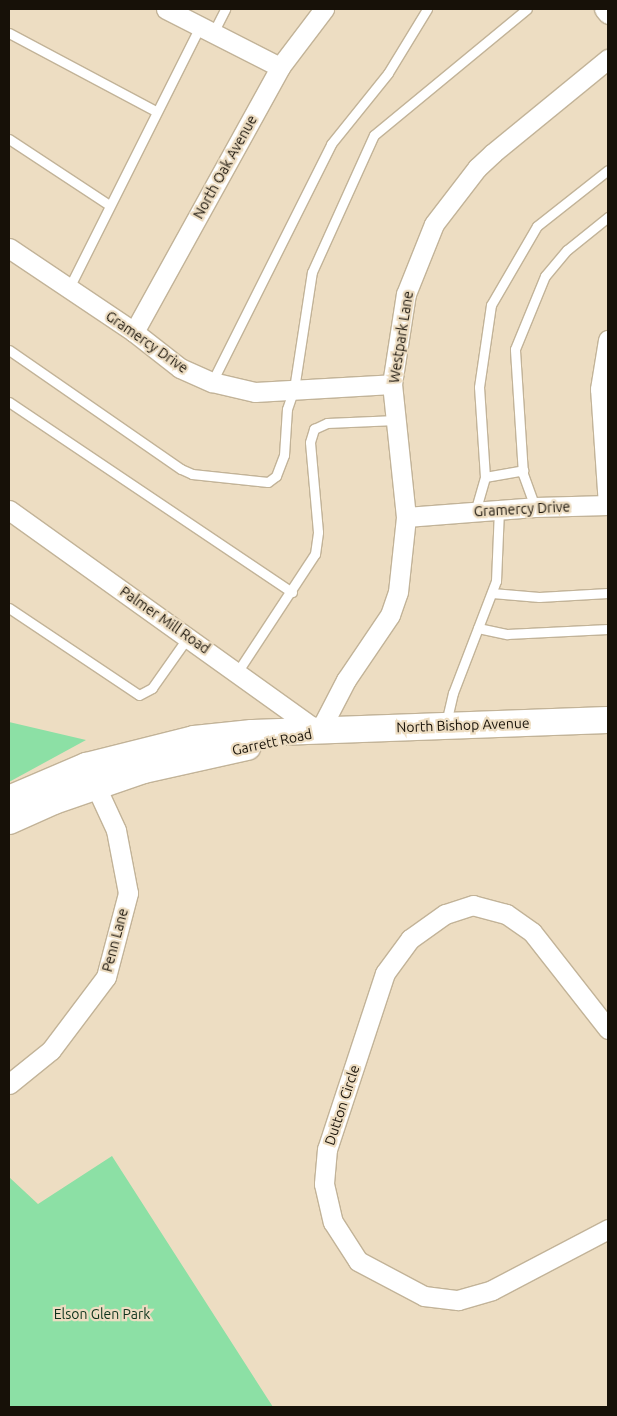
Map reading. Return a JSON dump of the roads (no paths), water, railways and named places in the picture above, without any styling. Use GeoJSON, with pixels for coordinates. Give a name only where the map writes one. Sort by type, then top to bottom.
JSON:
{"type":"FeatureCollection","features":[{"type":"Feature","properties":{"kind":"main road","name":"North Bishop Avenue"},"geometry":{"type":"LineString","coordinates":[[319,732],[608,720]]}},
{"type":"Feature","properties":{"kind":"main road","name":"Garrett Road"},"geometry":{"type":"LineString","coordinates":[[9,798],[91,776],[194,739],[252,733],[319,732]]}},
{"type":"Feature","properties":{"kind":"main road","name":"Garrett Road"},"geometry":{"type":"LineString","coordinates":[[9,822],[91,776]]}},
{"type":"Feature","properties":{"kind":"street"},"geometry":{"type":"LineString","coordinates":[[166,9],[280,67]]}},
{"type":"Feature","properties":{"kind":"street","name":"North Oak Avenue"},"geometry":{"type":"LineString","coordinates":[[134,332],[280,67],[324,9]]}},
{"type":"Feature","properties":{"kind":"street"},"geometry":{"type":"LineString","coordinates":[[604,9],[608,14]]}},
{"type":"Feature","properties":{"kind":"street","name":"Westpark Lane"},"geometry":{"type":"LineString","coordinates":[[319,732],[346,680],[390,615],[403,569],[406,517],[392,384],[406,294],[434,224],[477,168],[608,59]]}},
{"type":"Feature","properties":{"kind":"street","name":"Gramercy Drive"},"geometry":{"type":"LineString","coordinates":[[9,248],[134,332],[180,368],[212,382],[255,392],[392,384]]}},
{"type":"Feature","properties":{"kind":"street"},"geometry":{"type":"LineString","coordinates":[[608,340],[600,389],[608,505]]}},
{"type":"Feature","properties":{"kind":"street","name":"Gramercy Drive"},"geometry":{"type":"LineString","coordinates":[[406,517],[535,507],[608,505]]}},
{"type":"Feature","properties":{"kind":"street","name":"Palmer Mill Road"},"geometry":{"type":"LineString","coordinates":[[9,510],[238,671],[319,732]]}},
{"type":"Feature","properties":{"kind":"street","name":"Penn Lane"},"geometry":{"type":"LineString","coordinates":[[9,1084],[51,1050],[106,977],[128,893],[116,830],[91,776]]}},
{"type":"Feature","properties":{"kind":"street","name":"Dutton Circle"},"geometry":{"type":"LineString","coordinates":[[608,1029],[532,932],[506,914],[473,905],[445,914],[410,939],[385,973],[327,1149],[324,1184],[333,1222],[358,1261],[424,1296],[458,1300],[492,1290],[608,1229]]}},
{"type":"Feature","properties":{"kind":"lane"},"geometry":{"type":"LineString","coordinates":[[69,288],[156,111],[206,29],[225,9]]}},
{"type":"Feature","properties":{"kind":"lane"},"geometry":{"type":"LineString","coordinates":[[212,382],[331,144],[388,73],[427,9]]}},
{"type":"Feature","properties":{"kind":"lane"},"geometry":{"type":"LineString","coordinates":[[9,350],[161,457],[192,474],[268,482],[276,476],[284,455],[287,409],[293,391],[316,260],[374,135],[528,9]]}},
{"type":"Feature","properties":{"kind":"lane"},"geometry":{"type":"LineString","coordinates":[[9,33],[156,111]]}},
{"type":"Feature","properties":{"kind":"lane"},"geometry":{"type":"LineString","coordinates":[[9,139],[109,205]]}},
{"type":"Feature","properties":{"kind":"lane"},"geometry":{"type":"LineString","coordinates":[[475,512],[485,477],[479,387],[491,305],[538,226],[608,170]]}},
{"type":"Feature","properties":{"kind":"lane"},"geometry":{"type":"LineString","coordinates":[[535,507],[523,470],[514,364],[520,334],[550,270],[566,250],[608,217]]}},
{"type":"Feature","properties":{"kind":"lane"},"geometry":{"type":"LineString","coordinates":[[9,402],[292,592]]}},
{"type":"Feature","properties":{"kind":"lane"},"geometry":{"type":"LineString","coordinates":[[238,671],[292,592],[315,554],[318,532],[310,442],[314,429],[327,423],[396,420]]}},
{"type":"Feature","properties":{"kind":"lane"},"geometry":{"type":"LineString","coordinates":[[485,477],[523,470]]}},
{"type":"Feature","properties":{"kind":"lane"},"geometry":{"type":"LineString","coordinates":[[445,726],[478,628],[492,593],[499,558],[499,510]]}},
{"type":"Feature","properties":{"kind":"lane"},"geometry":{"type":"LineString","coordinates":[[492,593],[539,597],[608,593]]}},
{"type":"Feature","properties":{"kind":"lane"},"geometry":{"type":"LineString","coordinates":[[9,608],[139,695],[152,688],[188,636]]}},
{"type":"Feature","properties":{"kind":"lane"},"geometry":{"type":"LineString","coordinates":[[478,628],[507,634],[608,629]]}},
{"type":"Feature","properties":{"kind":"park label","name":"Elson Glen Park"},"geometry":{"type":"Point","coordinates":[102,1314]}}]}
